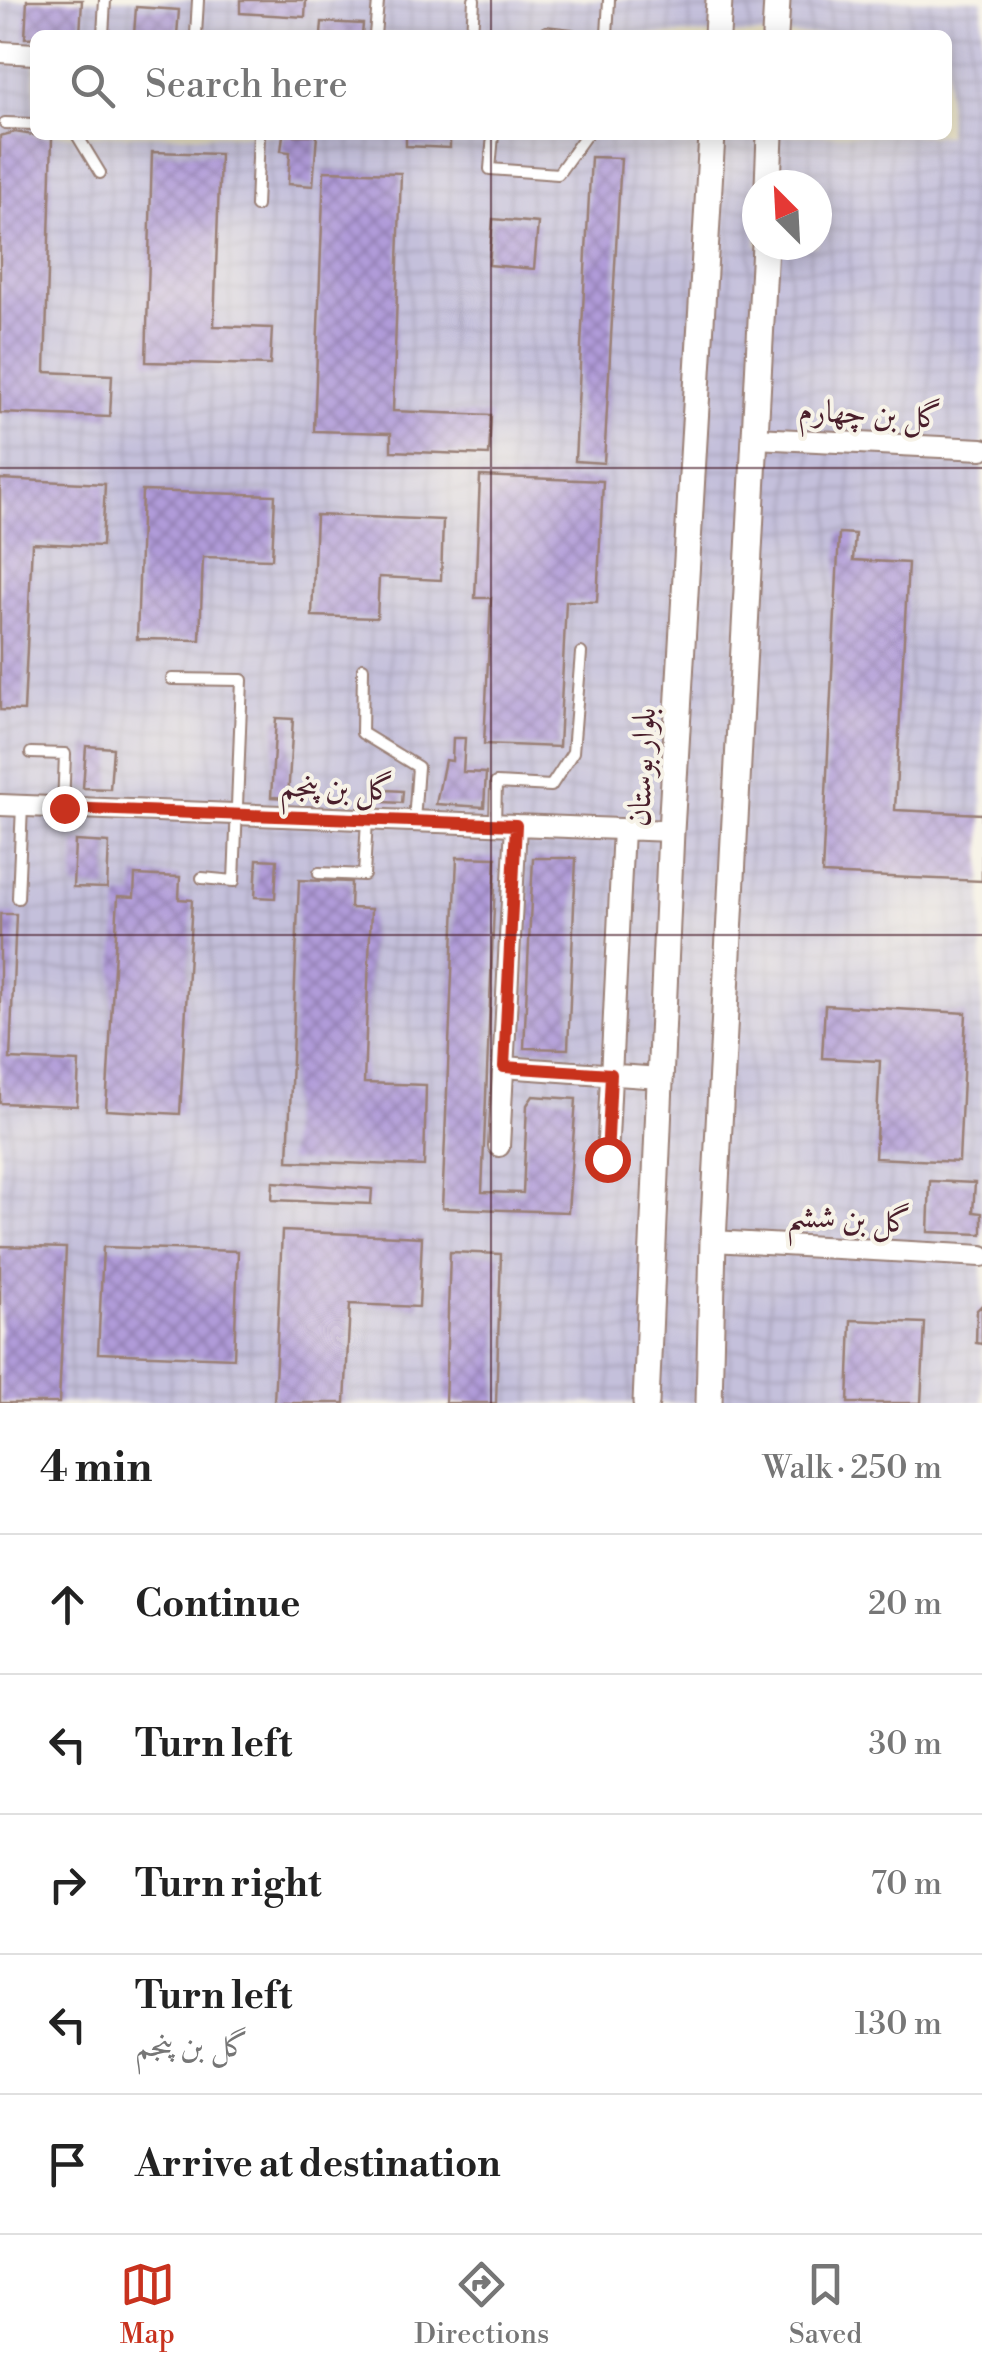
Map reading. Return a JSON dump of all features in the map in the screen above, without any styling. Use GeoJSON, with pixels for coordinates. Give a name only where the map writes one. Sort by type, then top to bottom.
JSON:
{"type":"FeatureCollection","features":[{"type":"Feature","properties":{"kind":"street"},"geometry":{"type":"LineString","coordinates":[[718,30],[719,0]]}},
{"type":"Feature","properties":{"kind":"street"},"geometry":{"type":"LineString","coordinates":[[775,30],[777,0]]}},
{"type":"Feature","properties":{"kind":"street"},"geometry":{"type":"LineString","coordinates":[[0,52],[30,54]]}},
{"type":"Feature","properties":{"kind":"street","name":"بلوار بوستان"},"geometry":{"type":"LineString","coordinates":[[646,1403],[671,831],[712,140]]}},
{"type":"Feature","properties":{"kind":"street"},"geometry":{"type":"LineString","coordinates":[[769,170],[770,140]]}},
{"type":"Feature","properties":{"kind":"street"},"geometry":{"type":"LineString","coordinates":[[709,1403],[713,1241],[764,260]]}},
{"type":"Feature","properties":{"kind":"street","name":"گل بن چهارم"},"geometry":{"type":"LineString","coordinates":[[755,438],[982,449]]}},
{"type":"Feature","properties":{"kind":"street","name":"گل بن پنجم"},"geometry":{"type":"LineString","coordinates":[[0,806],[671,831]]}},
{"type":"Feature","properties":{"kind":"street"},"geometry":{"type":"LineString","coordinates":[[500,1146],[506,824]]}},
{"type":"Feature","properties":{"kind":"street"},"geometry":{"type":"LineString","coordinates":[[607,1159],[623,829]]}},
{"type":"Feature","properties":{"kind":"street"},"geometry":{"type":"LineString","coordinates":[[504,1067],[660,1078]]}},
{"type":"Feature","properties":{"kind":"street","name":"گل بن ششم"},"geometry":{"type":"LineString","coordinates":[[713,1241],[982,1256]]}},
{"type":"Feature","properties":{"kind":"lane"},"geometry":{"type":"LineString","coordinates":[[103,30],[105,0]]}},
{"type":"Feature","properties":{"kind":"lane"},"geometry":{"type":"LineString","coordinates":[[196,30],[198,0]]}},
{"type":"Feature","properties":{"kind":"lane"},"geometry":{"type":"LineString","coordinates":[[472,30],[474,0]]}},
{"type":"Feature","properties":{"kind":"lane"},"geometry":{"type":"LineString","coordinates":[[607,30],[609,0]]}},
{"type":"Feature","properties":{"kind":"lane"},"geometry":{"type":"LineString","coordinates":[[375,30],[378,2]]}},
{"type":"Feature","properties":{"kind":"lane"},"geometry":{"type":"LineString","coordinates":[[5,123],[30,124]]}},
{"type":"Feature","properties":{"kind":"lane"},"geometry":{"type":"LineString","coordinates":[[80,140],[100,173]]}},
{"type":"Feature","properties":{"kind":"lane"},"geometry":{"type":"LineString","coordinates":[[256,206],[259,140]]}},
{"type":"Feature","properties":{"kind":"lane"},"geometry":{"type":"LineString","coordinates":[[492,140],[490,169],[558,174],[582,140]]}},
{"type":"Feature","properties":{"kind":"lane"},"geometry":{"type":"LineString","coordinates":[[506,824],[496,784],[550,786],[574,752],[581,653]]}},
{"type":"Feature","properties":{"kind":"lane"},"geometry":{"type":"LineString","coordinates":[[363,668],[362,734],[418,767],[414,821]]}},
{"type":"Feature","properties":{"kind":"lane"},"geometry":{"type":"LineString","coordinates":[[172,679],[242,680],[240,814],[234,881],[202,878]]}},
{"type":"Feature","properties":{"kind":"lane"},"geometry":{"type":"LineString","coordinates":[[32,753],[65,754],[64,808]]}},
{"type":"Feature","properties":{"kind":"lane"},"geometry":{"type":"LineString","coordinates":[[18,898],[22,806]]}},
{"type":"Feature","properties":{"kind":"lane"},"geometry":{"type":"LineString","coordinates":[[318,873],[364,875],[367,819]]}},
{"type":"Feature","properties":{"kind":"shaded area"},"geometry":{"type":"Polygon","coordinates":[[[0,0],[982,0],[982,1403],[0,1403],[0,0]]]}},
{"type":"Feature","properties":{"kind":"building"},"geometry":{"type":"Polygon","coordinates":[[[27,0],[82,0],[80,30],[30,30],[30,38],[25,38],[27,0]]]}},
{"type":"Feature","properties":{"kind":"building"},"geometry":{"type":"Polygon","coordinates":[[[240,0],[306,0],[305,17],[240,13],[240,0]]]}},
{"type":"Feature","properties":{"kind":"building"},"geometry":{"type":"Polygon","coordinates":[[[136,7],[179,10],[177,30],[134,30],[136,7]]]}},
{"type":"Feature","properties":{"kind":"building"},"geometry":{"type":"Polygon","coordinates":[[[322,22],[363,24],[362,30],[321,30],[322,22]]]}},
{"type":"Feature","properties":{"kind":"building"},"geometry":{"type":"Polygon","coordinates":[[[15,132],[30,134],[30,140],[52,140],[45,372],[112,375],[110,417],[0,413],[0,136],[15,132]]]}},
{"type":"Feature","properties":{"kind":"building"},"geometry":{"type":"Polygon","coordinates":[[[282,140],[317,140],[313,186],[288,184],[290,152],[281,151],[282,140]]]}},
{"type":"Feature","properties":{"kind":"building"},"geometry":{"type":"Polygon","coordinates":[[[406,140],[450,140],[450,148],[406,146],[406,140]]]}},
{"type":"Feature","properties":{"kind":"building"},"geometry":{"type":"Polygon","coordinates":[[[152,152],[220,154],[214,326],[272,328],[270,365],[146,362],[152,152]]]}},
{"type":"Feature","properties":{"kind":"building"},"geometry":{"type":"Polygon","coordinates":[[[591,157],[621,158],[604,463],[575,461],[591,157]]]}},
{"type":"Feature","properties":{"kind":"building"},"geometry":{"type":"Polygon","coordinates":[[[324,171],[401,173],[393,411],[491,415],[489,455],[391,451],[391,433],[314,431],[324,171]]]}},
{"type":"Feature","properties":{"kind":"building"},"geometry":{"type":"Polygon","coordinates":[[[493,219],[538,223],[534,269],[489,265],[493,219]]]}},
{"type":"Feature","properties":{"kind":"building"},"geometry":{"type":"Polygon","coordinates":[[[480,476],[603,481],[597,602],[566,601],[559,747],[484,744],[491,598],[475,598],[480,476]]]}},
{"type":"Feature","properties":{"kind":"building"},"geometry":{"type":"Polygon","coordinates":[[[0,479],[105,484],[102,546],[32,543],[24,711],[0,710],[0,479]]]}},
{"type":"Feature","properties":{"kind":"building"},"geometry":{"type":"Polygon","coordinates":[[[142,491],[275,495],[272,559],[203,557],[200,640],[137,639],[142,491]]]}},
{"type":"Feature","properties":{"kind":"building"},"geometry":{"type":"Polygon","coordinates":[[[316,515],[443,520],[441,580],[379,577],[377,618],[312,616],[316,515]]]}},
{"type":"Feature","properties":{"kind":"building"},"geometry":{"type":"Polygon","coordinates":[[[839,533],[855,534],[853,560],[908,563],[895,810],[982,814],[982,881],[822,874],[839,533]]]}},
{"type":"Feature","properties":{"kind":"building"},"geometry":{"type":"Polygon","coordinates":[[[276,718],[293,719],[288,798],[271,797],[276,718]]]}},
{"type":"Feature","properties":{"kind":"building"},"geometry":{"type":"Polygon","coordinates":[[[453,738],[465,738],[463,772],[486,773],[484,807],[436,804],[445,760],[452,761],[453,738]]]}},
{"type":"Feature","properties":{"kind":"building"},"geometry":{"type":"Polygon","coordinates":[[[86,746],[113,748],[110,789],[83,788],[86,746]]]}},
{"type":"Feature","properties":{"kind":"building"},"geometry":{"type":"Polygon","coordinates":[[[385,790],[403,791],[402,803],[384,802],[385,790]]]}},
{"type":"Feature","properties":{"kind":"building"},"geometry":{"type":"Polygon","coordinates":[[[75,841],[109,843],[107,888],[73,887],[75,841]]]}},
{"type":"Feature","properties":{"kind":"building"},"geometry":{"type":"Polygon","coordinates":[[[457,857],[496,858],[482,1192],[523,1193],[527,1105],[533,1096],[576,1099],[568,1212],[442,1208],[457,857]]]}},
{"type":"Feature","properties":{"kind":"building"},"geometry":{"type":"Polygon","coordinates":[[[533,858],[576,858],[568,1049],[524,1048],[533,858]]]}},
{"type":"Feature","properties":{"kind":"building"},"geometry":{"type":"Polygon","coordinates":[[[257,859],[277,860],[275,898],[255,897],[257,859]]]}},
{"type":"Feature","properties":{"kind":"building"},"geometry":{"type":"Polygon","coordinates":[[[135,875],[180,877],[179,899],[192,900],[180,1114],[106,1110],[118,896],[134,897],[135,875]]]}},
{"type":"Feature","properties":{"kind":"building"},"geometry":{"type":"Polygon","coordinates":[[[299,880],[351,882],[350,908],[371,909],[364,1083],[426,1085],[424,1166],[288,1161],[299,880]]]}},
{"type":"Feature","properties":{"kind":"building"},"geometry":{"type":"Polygon","coordinates":[[[0,914],[16,914],[10,1059],[79,1062],[77,1106],[0,1103],[0,914]]]}},
{"type":"Feature","properties":{"kind":"building"},"geometry":{"type":"Polygon","coordinates":[[[825,1005],[966,1013],[959,1162],[875,1158],[880,1061],[822,1058],[825,1005]]]}},
{"type":"Feature","properties":{"kind":"building"},"geometry":{"type":"Polygon","coordinates":[[[930,1181],[975,1183],[973,1212],[982,1213],[982,1234],[928,1232],[930,1181]]]}},
{"type":"Feature","properties":{"kind":"building"},"geometry":{"type":"Polygon","coordinates":[[[273,1182],[372,1189],[371,1204],[272,1200],[273,1182]]]}},
{"type":"Feature","properties":{"kind":"building"},"geometry":{"type":"Polygon","coordinates":[[[282,1231],[422,1237],[419,1307],[350,1304],[345,1403],[274,1403],[282,1231]]]}},
{"type":"Feature","properties":{"kind":"building"},"geometry":{"type":"Polygon","coordinates":[[[0,1246],[66,1248],[59,1403],[0,1403],[0,1246]]]}},
{"type":"Feature","properties":{"kind":"building"},"geometry":{"type":"Polygon","coordinates":[[[103,1247],[238,1251],[234,1358],[98,1353],[103,1247]]]}},
{"type":"Feature","properties":{"kind":"building"},"geometry":{"type":"Polygon","coordinates":[[[450,1252],[501,1254],[496,1403],[445,1403],[450,1252]]]}},
{"type":"Feature","properties":{"kind":"building"},"geometry":{"type":"Polygon","coordinates":[[[982,1305],[982,1344],[976,1343],[977,1310],[982,1305]]]}},
{"type":"Feature","properties":{"kind":"building"},"geometry":{"type":"Polygon","coordinates":[[[851,1320],[925,1323],[921,1403],[848,1403],[851,1320]]]}},
{"type":"Feature","properties":{"kind":"route"},"geometry":{"type":"LineString","coordinates":[[64,808],[516,825],[504,1067],[611,1074],[607,1159]]}}]}
